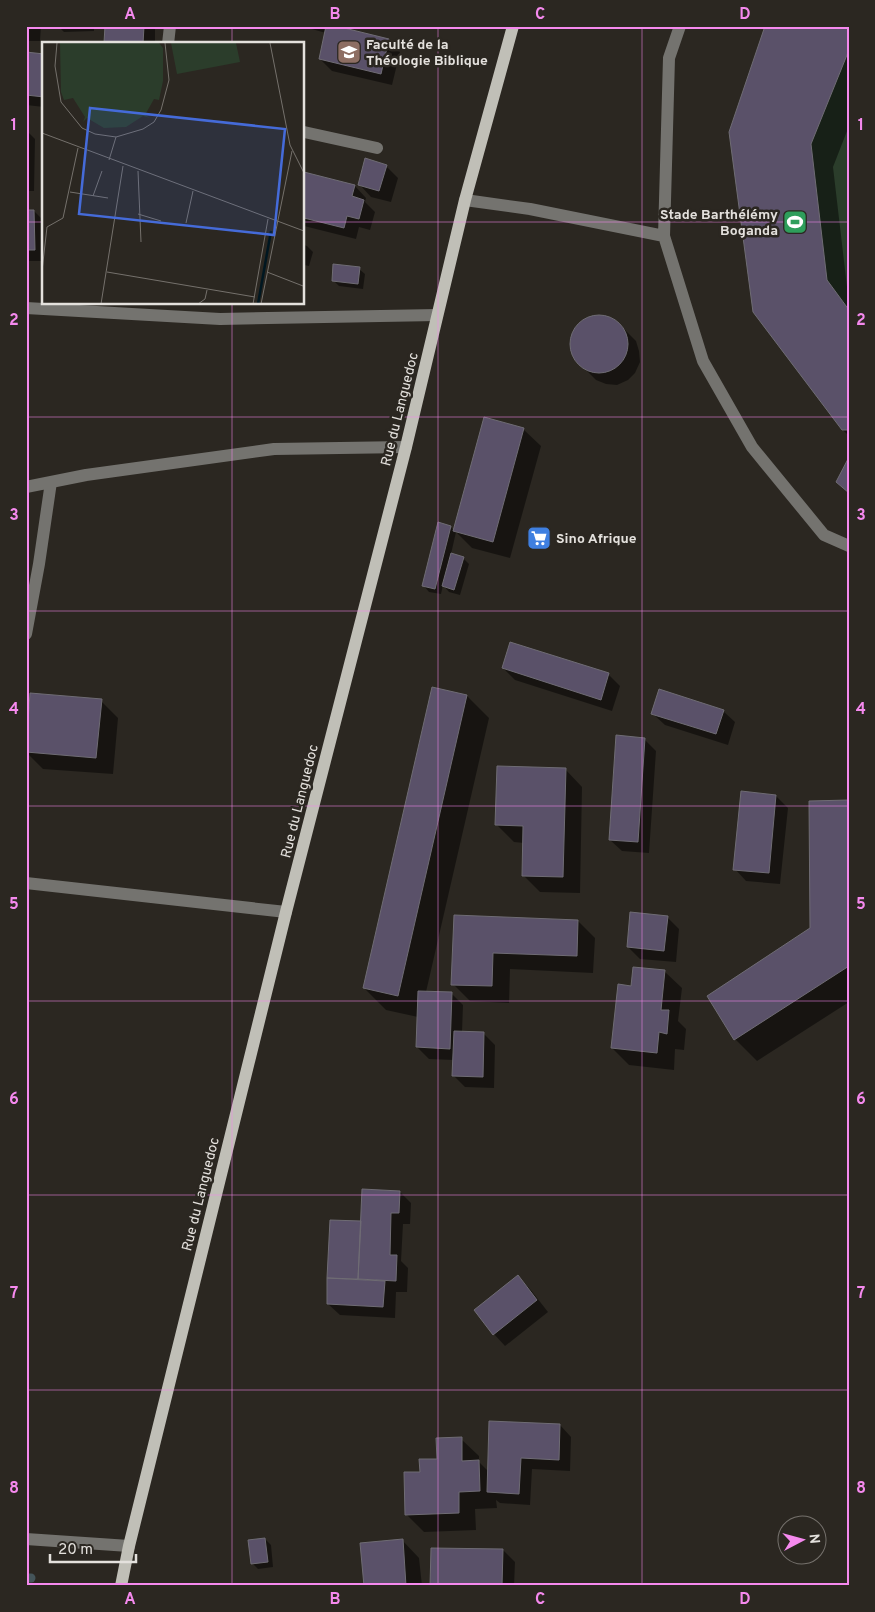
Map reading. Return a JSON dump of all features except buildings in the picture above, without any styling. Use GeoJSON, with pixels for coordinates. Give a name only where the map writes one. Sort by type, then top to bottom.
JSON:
{"type":"FeatureCollection","features":[{"type":"Feature","properties":{"kind":"main road","name":"Rue du Languedoc"},"geometry":{"type":"LineString","coordinates":[[121,1586],[129,1546],[286,912],[406,447],[465,200],[513,26]]}},
{"type":"Feature","properties":{"kind":"street"},"geometry":{"type":"LineString","coordinates":[[168,42],[170,26]]}},
{"type":"Feature","properties":{"kind":"street"},"geometry":{"type":"LineString","coordinates":[[680,26],[669,58],[664,236],[703,361],[752,447],[824,535],[849,546]]}},
{"type":"Feature","properties":{"kind":"street"},"geometry":{"type":"LineString","coordinates":[[305,132],[377,148]]}},
{"type":"Feature","properties":{"kind":"street"},"geometry":{"type":"LineString","coordinates":[[465,200],[530,210],[664,236]]}},
{"type":"Feature","properties":{"kind":"street"},"geometry":{"type":"LineString","coordinates":[[26,308],[220,319],[437,316]]}},
{"type":"Feature","properties":{"kind":"street"},"geometry":{"type":"LineString","coordinates":[[26,486],[86,474],[274,450],[406,447]]}},
{"type":"Feature","properties":{"kind":"street"},"geometry":{"type":"LineString","coordinates":[[26,634],[40,564],[51,482]]}},
{"type":"Feature","properties":{"kind":"street"},"geometry":{"type":"LineString","coordinates":[[26,883],[286,912]]}},
{"type":"Feature","properties":{"kind":"street"},"geometry":{"type":"LineString","coordinates":[[26,1539],[129,1546]]}},
{"type":"Feature","properties":{"kind":"green space","name":"Stade Barthélémy Boganda"},"geometry":{"type":"Polygon","coordinates":[[[849,26],[849,430],[842,430],[753,312],[729,132],[849,26]]]}},
{"type":"Feature","properties":{"kind":"waterway"},"geometry":{"type":"LineString","coordinates":[[26,1578],[31,1578]]}},
{"type":"Feature","properties":{"kind":"place","name":"Faculté de la Théologie Biblique"},"geometry":{"type":"Point","coordinates":[349,52]}},
{"type":"Feature","properties":{"kind":"place","name":"Stade Barthélémy Boganda"},"geometry":{"type":"Point","coordinates":[795,222]}},
{"type":"Feature","properties":{"kind":"place","name":"Sino Afrique"},"geometry":{"type":"Point","coordinates":[539,538]}}]}
